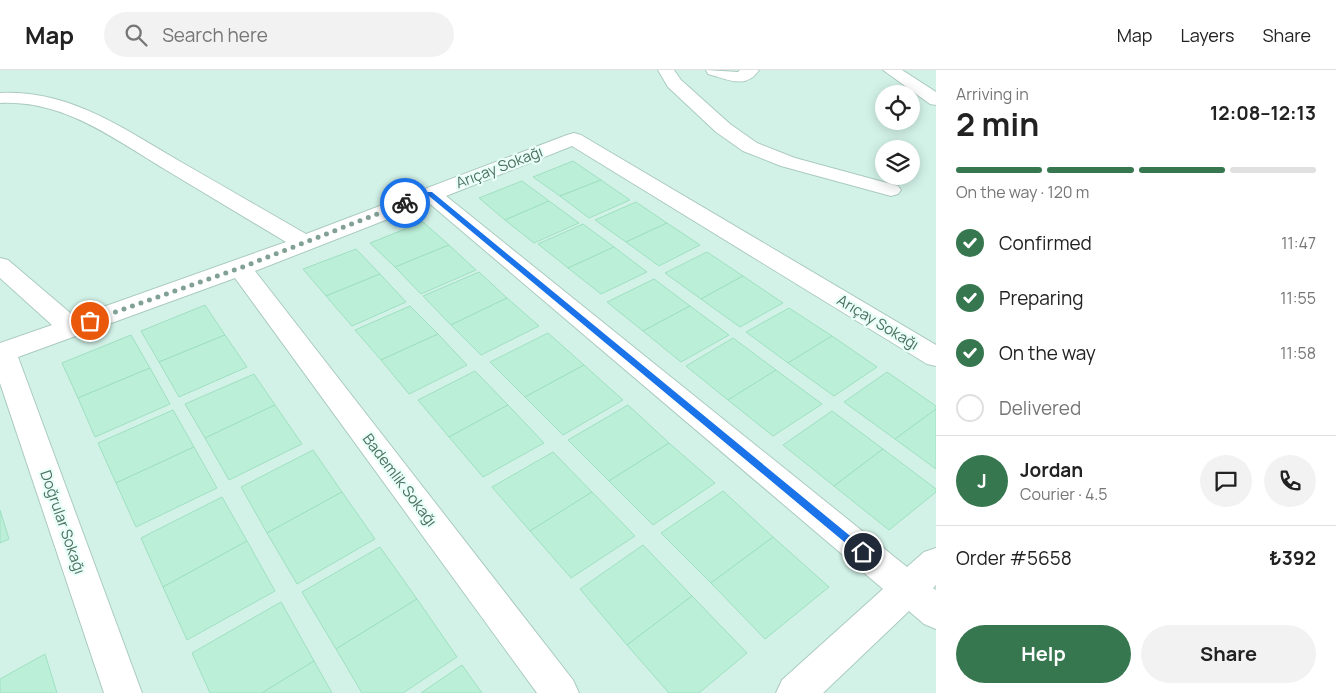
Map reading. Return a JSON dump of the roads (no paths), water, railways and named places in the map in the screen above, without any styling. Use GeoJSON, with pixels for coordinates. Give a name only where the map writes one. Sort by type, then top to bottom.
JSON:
{"type":"FeatureCollection","features":[{"type":"Feature","properties":{"kind":"street"},"geometry":{"type":"LineString","coordinates":[[666,70],[674,83],[716,122],[735,138],[750,147],[788,162],[891,190]]}},
{"type":"Feature","properties":{"kind":"street"},"geometry":{"type":"LineString","coordinates":[[714,70],[740,78],[751,70]]}},
{"type":"Feature","properties":{"kind":"street"},"geometry":{"type":"LineString","coordinates":[[892,70],[936,100]]}},
{"type":"Feature","properties":{"kind":"street"},"geometry":{"type":"LineString","coordinates":[[0,98],[32,97],[64,105],[91,117],[304,243]]}},
{"type":"Feature","properties":{"kind":"street","name":"Arıçay Sokağı"},"geometry":{"type":"LineString","coordinates":[[1,352],[240,268],[574,139],[936,357]]}},
{"type":"Feature","properties":{"kind":"street"},"geometry":{"type":"LineString","coordinates":[[430,194],[936,612]]}},
{"type":"Feature","properties":{"kind":"street"},"geometry":{"type":"LineString","coordinates":[[0,264],[71,328]]}},
{"type":"Feature","properties":{"kind":"street","name":"Bademlik Sokağı"},"geometry":{"type":"LineString","coordinates":[[240,268],[560,693]]}},
{"type":"Feature","properties":{"kind":"street","name":"Doğrular Sokağı"},"geometry":{"type":"LineString","coordinates":[[1,352],[123,693]]}},
{"type":"Feature","properties":{"kind":"street"},"geometry":{"type":"LineString","coordinates":[[795,693],[936,563]]}}]}
